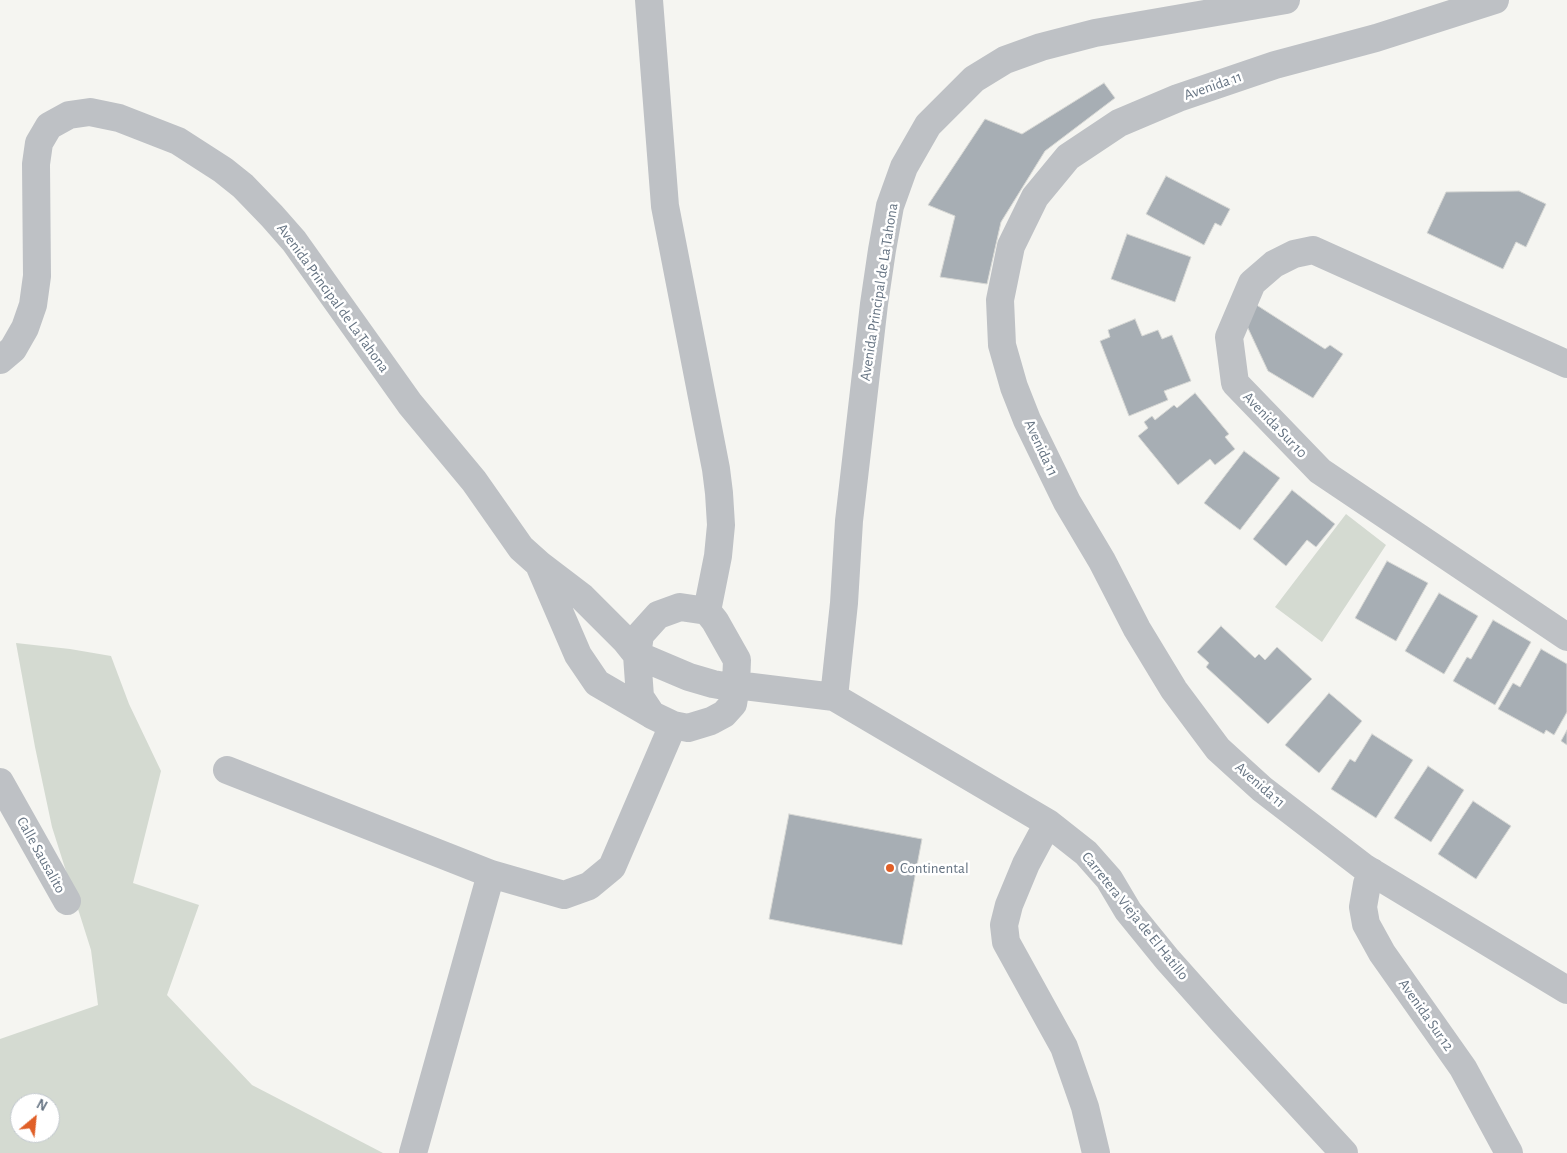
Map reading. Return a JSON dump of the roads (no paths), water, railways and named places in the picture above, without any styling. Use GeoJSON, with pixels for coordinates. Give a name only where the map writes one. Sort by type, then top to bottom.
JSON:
{"type":"FeatureCollection","features":[{"type":"Feature","properties":{"kind":"street"},"geometry":{"type":"LineString","coordinates":[[649,0],[665,206],[720,493],[721,526],[718,556],[707,611]]}},
{"type":"Feature","properties":{"kind":"street","name":"Avenida Principal de La Tahona"},"geometry":{"type":"LineString","coordinates":[[0,360],[13,349],[25,328],[33,305],[37,276],[36,164],[39,143],[49,126],[69,115],[90,112],[119,118],[146,127],[178,141],[223,170],[243,186],[272,216],[314,268],[410,404],[474,481],[521,548],[582,597],[625,640],[637,655],[689,678],[722,686],[730,687],[736,685],[834,697],[844,603],[848,521],[881,259],[890,206],[904,167],[928,125],[974,79],[1005,60],[1041,47],[1095,33],[1286,0]]}},
{"type":"Feature","properties":{"kind":"street","name":"Avenida 11"},"geometry":{"type":"LineString","coordinates":[[1495,0],[1376,38],[1275,65],[1178,98],[1119,122],[1068,158],[1035,197],[1011,246],[1000,300],[1002,345],[1014,387],[1027,420],[1067,502],[1102,561],[1137,629],[1174,690],[1218,749],[1262,789],[1372,872],[1567,990]]}},
{"type":"Feature","properties":{"kind":"street","name":"Avenida Sur 10"},"geometry":{"type":"LineString","coordinates":[[1567,364],[1313,250],[1294,254],[1274,264],[1252,283],[1229,337],[1235,383],[1320,471],[1567,636]]}},
{"type":"Feature","properties":{"kind":"street","name":"Avenida Principal de La Tahona"},"geometry":{"type":"LineString","coordinates":[[540,565],[578,656],[598,683],[663,720]]}},
{"type":"Feature","properties":{"kind":"street"},"geometry":{"type":"LineString","coordinates":[[680,607],[707,611],[720,628],[736,660],[736,685],[732,704],[724,714],[711,721],[688,728],[663,720],[640,697],[637,655],[640,636],[658,615],[680,607]]}},
{"type":"Feature","properties":{"kind":"street","name":"Carretera Vieja de El Hatillo"},"geometry":{"type":"LineString","coordinates":[[834,697],[1048,822],[1086,853],[1109,879],[1128,911],[1167,959],[1344,1153]]}},
{"type":"Feature","properties":{"kind":"street"},"geometry":{"type":"LineString","coordinates":[[227,770],[491,874],[564,895],[589,886],[612,867],[663,720]]}},
{"type":"Feature","properties":{"kind":"street","name":"Calle Sausalito"},"geometry":{"type":"LineString","coordinates":[[0,782],[67,901]]}},
{"type":"Feature","properties":{"kind":"street"},"geometry":{"type":"LineString","coordinates":[[1048,822],[1026,864],[1009,905],[1004,925],[1006,942],[1064,1047],[1086,1107],[1096,1153]]}},
{"type":"Feature","properties":{"kind":"street","name":"Avenida Sur 12"},"geometry":{"type":"LineString","coordinates":[[1372,872],[1367,884],[1363,907],[1366,924],[1382,953],[1463,1068],[1509,1153]]}},
{"type":"Feature","properties":{"kind":"street"},"geometry":{"type":"LineString","coordinates":[[413,1153],[491,874]]}},
{"type":"Feature","properties":{"kind":"place","name":"Continental"},"geometry":{"type":"Point","coordinates":[890,868]}}]}
